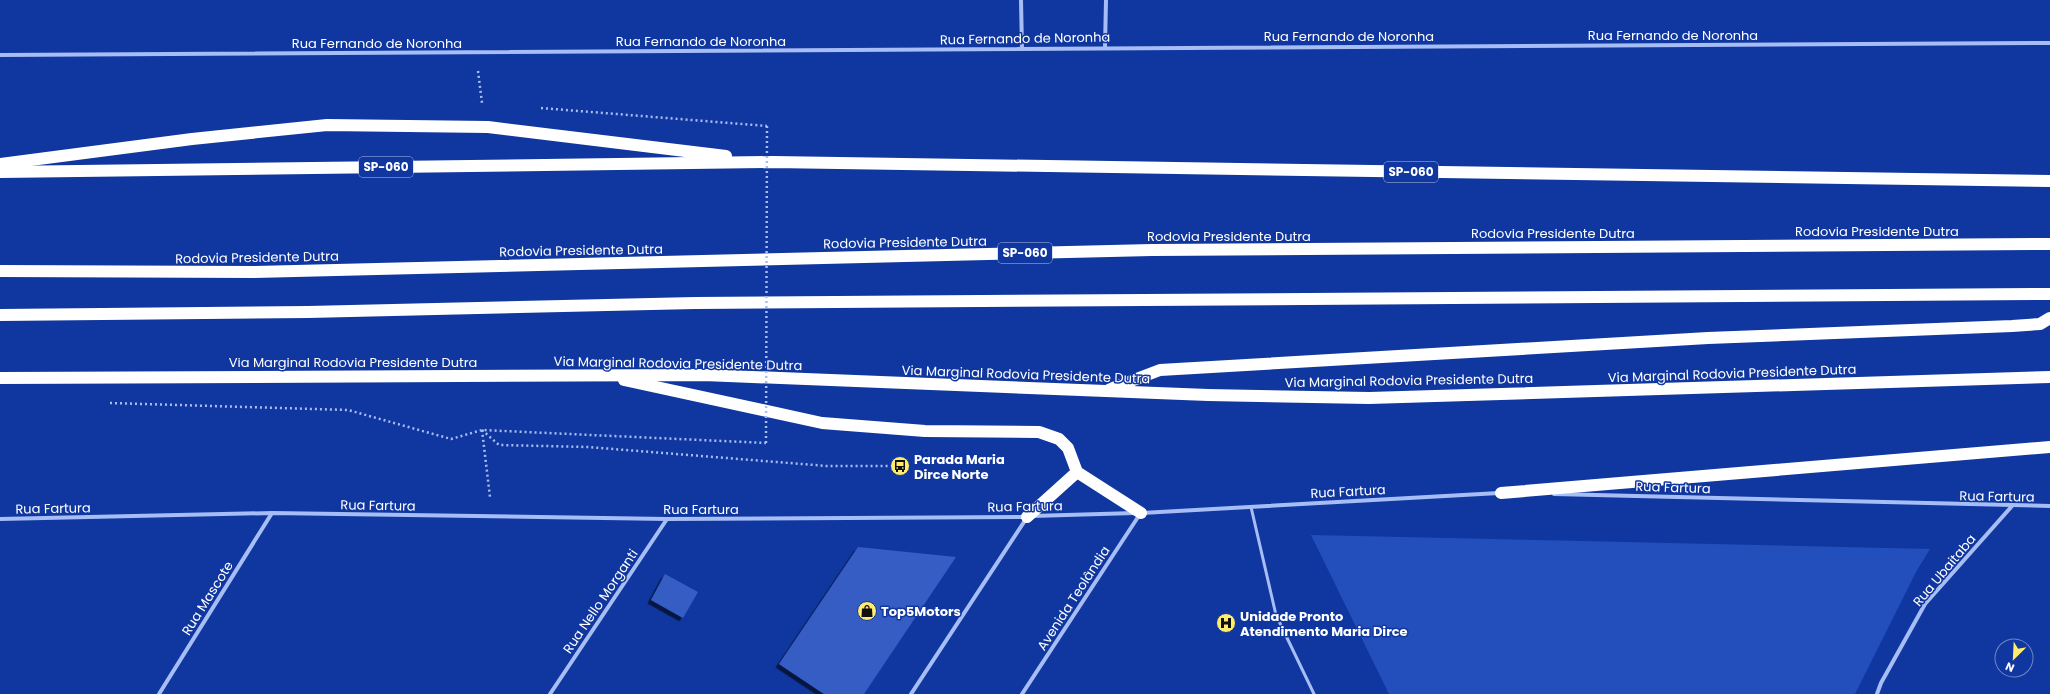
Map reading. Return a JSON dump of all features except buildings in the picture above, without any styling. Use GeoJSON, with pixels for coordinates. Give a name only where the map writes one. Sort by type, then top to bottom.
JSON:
{"type":"FeatureCollection","features":[{"type":"Feature","properties":{"kind":"highway"},"geometry":{"type":"LineString","coordinates":[[0,164],[192,139],[327,125],[488,127],[773,162]]}},
{"type":"Feature","properties":{"kind":"highway","name":"SP-060"},"geometry":{"type":"LineString","coordinates":[[0,172],[773,162],[2050,181]]}},
{"type":"Feature","properties":{"kind":"highway","name":"Rodovia Presidente Dutra"},"geometry":{"type":"LineString","coordinates":[[0,272],[254,272],[1152,250],[2050,244]]}},
{"type":"Feature","properties":{"kind":"highway"},"geometry":{"type":"LineString","coordinates":[[0,315],[308,312],[695,303],[2050,294]]}},
{"type":"Feature","properties":{"kind":"highway"},"geometry":{"type":"LineString","coordinates":[[1103,391],[1160,370],[1700,339],[2012,326],[2040,324],[2050,318]]}},
{"type":"Feature","properties":{"kind":"highway","name":"Via Marginal Rodovia Presidente Dutra"},"geometry":{"type":"LineString","coordinates":[[0,378],[704,375],[1103,391],[1368,398],[2050,377]]}},
{"type":"Feature","properties":{"kind":"highway"},"geometry":{"type":"LineString","coordinates":[[601,376],[822,423],[925,430],[1039,432],[1060,439],[1068,448],[1077,472],[1141,513]]}},
{"type":"Feature","properties":{"kind":"highway"},"geometry":{"type":"LineString","coordinates":[[1500,493],[2050,447]]}},
{"type":"Feature","properties":{"kind":"highway"},"geometry":{"type":"LineString","coordinates":[[1027,517],[1077,472]]}},
{"type":"Feature","properties":{"kind":"street"},"geometry":{"type":"LineString","coordinates":[[1021,0],[1022,49]]}},
{"type":"Feature","properties":{"kind":"street"},"geometry":{"type":"LineString","coordinates":[[1105,47],[1106,0]]}},
{"type":"Feature","properties":{"kind":"street","name":"Rua Fernando de Noronha"},"geometry":{"type":"LineString","coordinates":[[0,55],[1022,49],[1105,47],[2050,43]]}},
{"type":"Feature","properties":{"kind":"street","name":"Rua Fartura"},"geometry":{"type":"LineString","coordinates":[[0,518],[272,513],[667,519],[1027,517],[1141,513],[1500,493],[2050,506]]}},
{"type":"Feature","properties":{"kind":"street","name":"Rua Ubaitaba"},"geometry":{"type":"LineString","coordinates":[[1877,694],[1881,683],[1925,604],[2012,506]]}},
{"type":"Feature","properties":{"kind":"street","name":"Rua Mascote"},"geometry":{"type":"LineString","coordinates":[[159,694],[272,513]]}},
{"type":"Feature","properties":{"kind":"street","name":"Avenida Teolândia"},"geometry":{"type":"LineString","coordinates":[[1022,694],[1141,513]]}},
{"type":"Feature","properties":{"kind":"street"},"geometry":{"type":"LineString","coordinates":[[911,694],[1027,517]]}},
{"type":"Feature","properties":{"kind":"street","name":"Rua Nello Morganti"},"geometry":{"type":"LineString","coordinates":[[550,694],[667,519]]}},
{"type":"Feature","properties":{"kind":"lane"},"geometry":{"type":"LineString","coordinates":[[1251,507],[1276,615],[1314,694]]}},
{"type":"Feature","properties":{"kind":"path"},"geometry":{"type":"LineString","coordinates":[[476,52],[481,103],[489,104]]}},
{"type":"Feature","properties":{"kind":"path"},"geometry":{"type":"LineString","coordinates":[[103,403],[348,410],[451,439],[482,430],[766,443],[767,126],[537,107]]}},
{"type":"Feature","properties":{"kind":"path"},"geometry":{"type":"LineString","coordinates":[[482,430],[499,445],[588,447],[828,466],[900,466]]}},
{"type":"Feature","properties":{"kind":"path"},"geometry":{"type":"LineString","coordinates":[[482,430],[493,517]]}},
{"type":"Feature","properties":{"kind":"shaded area"},"geometry":{"type":"Polygon","coordinates":[[[1311,535],[1930,549],[1916,572],[1855,694],[1389,694],[1311,535]]]}},
{"type":"Feature","properties":{"kind":"place","name":"Parada Maria Dirce Norte"},"geometry":{"type":"Point","coordinates":[900,466]}},
{"type":"Feature","properties":{"kind":"place","name":"Top5Motors"},"geometry":{"type":"Point","coordinates":[867,611]}},
{"type":"Feature","properties":{"kind":"place","name":"Unidade Pronto Atendimento Maria Dirce"},"geometry":{"type":"Point","coordinates":[1226,623]}}]}
